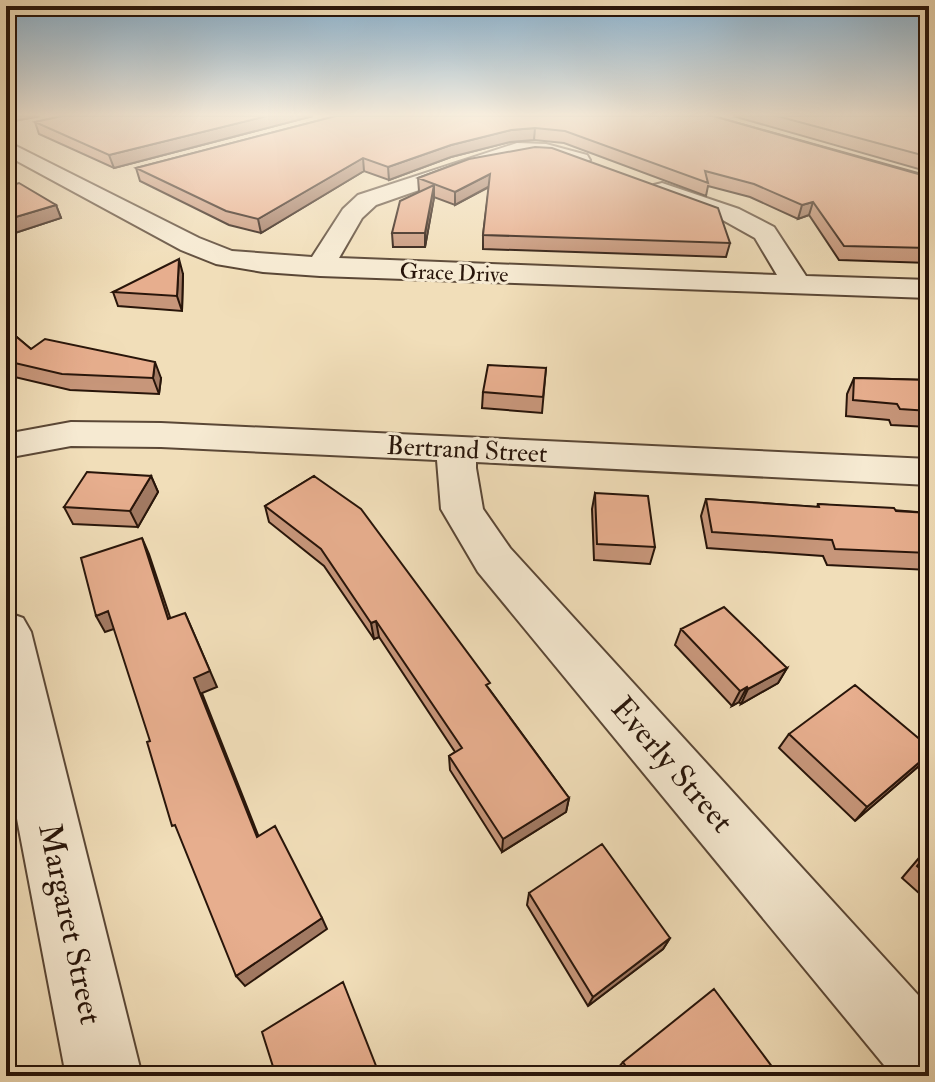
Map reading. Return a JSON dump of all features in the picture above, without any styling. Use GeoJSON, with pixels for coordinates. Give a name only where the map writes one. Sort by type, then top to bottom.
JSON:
{"type":"FeatureCollection","features":[{"type":"Feature","properties":{"kind":"street","name":"Grace Drive"},"geometry":{"type":"LineString","coordinates":[[54,166],[82,186],[190,244],[226,258],[320,268],[929,289]]}},
{"type":"Feature","properties":{"kind":"street"},"geometry":{"type":"LineString","coordinates":[[320,268],[352,214],[367,200],[464,166]]}},
{"type":"Feature","properties":{"kind":"street"},"geometry":{"type":"LineString","coordinates":[[82,186],[112,178]]}},
{"type":"Feature","properties":{"kind":"street"},"geometry":{"type":"LineString","coordinates":[[641,182],[751,224],[765,233],[797,284]]}},
{"type":"Feature","properties":{"kind":"street","name":"Bertrand Street"},"geometry":{"type":"LineString","coordinates":[[6,446],[71,434],[98,433],[929,472]]}},
{"type":"Feature","properties":{"kind":"street","name":"Everly Street"},"geometry":{"type":"LineString","coordinates":[[457,450],[455,486],[464,520],[494,560],[929,1062]]}},
{"type":"Feature","properties":{"kind":"street","name":"Margaret Street"},"geometry":{"type":"LineString","coordinates":[[6,632],[104,1076]]}},
{"type":"Feature","properties":{"kind":"building"},"geometry":{"type":"Polygon","coordinates":[[[348,166],[258,219],[226,211],[136,168],[348,166]]]}},
{"type":"Feature","properties":{"kind":"building"},"geometry":{"type":"Polygon","coordinates":[[[449,166],[603,166],[718,208],[730,243],[483,235],[490,174],[455,192],[418,178],[449,166]]]}},
{"type":"Feature","properties":{"kind":"building"},"geometry":{"type":"Polygon","coordinates":[[[663,166],[892,166],[929,177],[929,248],[844,246],[813,202],[802,205],[754,184],[705,171],[708,183],[663,166]]]}},
{"type":"Feature","properties":{"kind":"building"},"geometry":{"type":"Polygon","coordinates":[[[19,183],[56,205],[9,219],[6,217],[6,187],[19,183]]]}},
{"type":"Feature","properties":{"kind":"building"},"geometry":{"type":"Polygon","coordinates":[[[434,185],[425,233],[392,233],[400,201],[434,185]]]}},
{"type":"Feature","properties":{"kind":"building"},"geometry":{"type":"Polygon","coordinates":[[[179,259],[177,296],[113,292],[179,259]]]}},
{"type":"Feature","properties":{"kind":"building"},"geometry":{"type":"Polygon","coordinates":[[[6,328],[31,349],[45,339],[155,362],[153,378],[62,374],[6,361],[6,328]]]}},
{"type":"Feature","properties":{"kind":"building"},"geometry":{"type":"Polygon","coordinates":[[[488,365],[546,368],[543,397],[483,392],[488,365]]]}},
{"type":"Feature","properties":{"kind":"building"},"geometry":{"type":"Polygon","coordinates":[[[854,378],[929,380],[929,411],[853,400],[854,378]]]}},
{"type":"Feature","properties":{"kind":"building"},"geometry":{"type":"Polygon","coordinates":[[[87,472],[151,476],[130,511],[64,507],[87,472]]]}},
{"type":"Feature","properties":{"kind":"building"},"geometry":{"type":"Polygon","coordinates":[[[314,476],[361,509],[490,683],[486,685],[569,798],[503,839],[449,756],[462,748],[376,621],[371,623],[321,549],[265,506],[314,476]]]}},
{"type":"Feature","properties":{"kind":"building"},"geometry":{"type":"Polygon","coordinates":[[[595,493],[648,496],[655,547],[597,544],[595,493]]]}},
{"type":"Feature","properties":{"kind":"building"},"geometry":{"type":"Polygon","coordinates":[[[706,499],[819,507],[818,504],[894,508],[896,511],[929,513],[929,553],[835,549],[832,540],[712,532],[706,499]]]}},
{"type":"Feature","properties":{"kind":"building"},"geometry":{"type":"Polygon","coordinates":[[[142,538],[168,619],[185,613],[210,671],[194,678],[257,837],[275,826],[322,918],[236,976],[175,825],[172,826],[147,742],[150,741],[108,611],[96,616],[81,558],[142,538]]]}},
{"type":"Feature","properties":{"kind":"building"},"geometry":{"type":"Polygon","coordinates":[[[724,607],[787,668],[740,691],[681,629],[724,607]]]}},
{"type":"Feature","properties":{"kind":"building"},"geometry":{"type":"Polygon","coordinates":[[[855,685],[929,747],[929,754],[867,807],[789,734],[855,685]]]}},
{"type":"Feature","properties":{"kind":"building"},"geometry":{"type":"Polygon","coordinates":[[[602,844],[670,938],[593,997],[529,893],[602,844]]]}},
{"type":"Feature","properties":{"kind":"building"},"geometry":{"type":"Polygon","coordinates":[[[929,851],[929,876],[917,866],[929,851]]]}},
{"type":"Feature","properties":{"kind":"building"},"geometry":{"type":"Polygon","coordinates":[[[343,982],[380,1076],[276,1076],[262,1032],[343,982]]]}},
{"type":"Feature","properties":{"kind":"building"},"geometry":{"type":"Polygon","coordinates":[[[714,989],[779,1076],[632,1076],[623,1062],[714,989]]]}}]}
